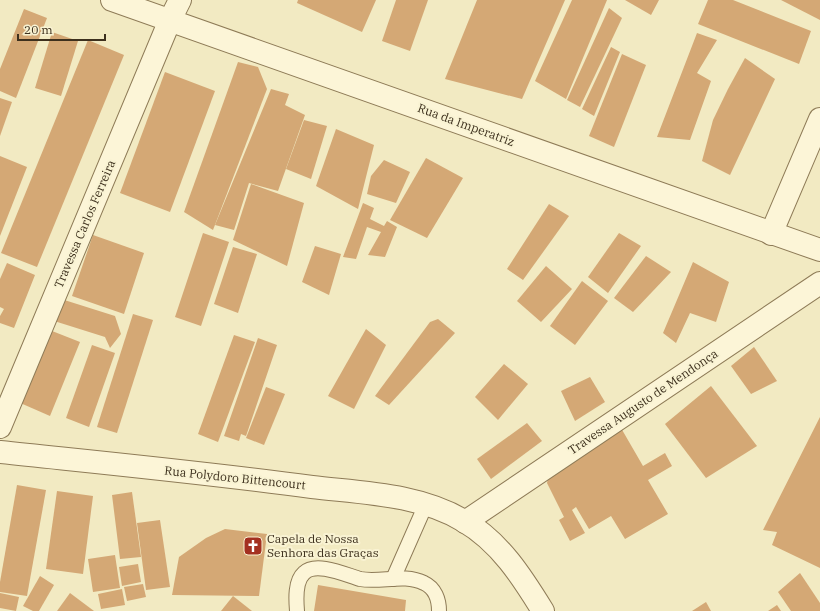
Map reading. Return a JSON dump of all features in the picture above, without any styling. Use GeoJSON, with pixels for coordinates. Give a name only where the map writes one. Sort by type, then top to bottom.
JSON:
{"type":"FeatureCollection","features":[{"type":"Feature","properties":{"kind":"street","name":"Rua da Imperatriz"},"geometry":{"type":"LineString","coordinates":[[112,0],[820,250]]}},
{"type":"Feature","properties":{"kind":"street","name":"Travessa Carlos Ferreira"},"geometry":{"type":"LineString","coordinates":[[0,427],[170,20],[180,0]]}},
{"type":"Feature","properties":{"kind":"street"},"geometry":{"type":"LineString","coordinates":[[772,234],[820,119]]}},
{"type":"Feature","properties":{"kind":"street","name":"Travessa Augusto de Mendonça"},"geometry":{"type":"LineString","coordinates":[[465,522],[820,283]]}},
{"type":"Feature","properties":{"kind":"street","name":"Rua Polydoro Bittencourt"},"geometry":{"type":"LineString","coordinates":[[0,452],[272,482],[398,498],[426,504],[446,511],[465,522],[488,539],[511,563],[543,611]]}},
{"type":"Feature","properties":{"kind":"lane"},"geometry":{"type":"LineString","coordinates":[[393,579],[426,504]]}},
{"type":"Feature","properties":{"kind":"lane"},"geometry":{"type":"LineString","coordinates":[[297,611],[296,602],[299,580],[305,572],[314,568],[325,568],[361,579],[375,581],[411,579],[425,583],[434,590],[439,601],[439,611]]}},
{"type":"Feature","properties":{"kind":"building"},"geometry":{"type":"Polygon","coordinates":[[[298,0],[376,0],[362,32],[297,3],[298,0]]]}},
{"type":"Feature","properties":{"kind":"building"},"geometry":{"type":"Polygon","coordinates":[[[396,0],[428,0],[410,51],[382,41],[396,0]]]}},
{"type":"Feature","properties":{"kind":"building"},"geometry":{"type":"Polygon","coordinates":[[[477,0],[565,0],[522,99],[445,79],[477,0]]]}},
{"type":"Feature","properties":{"kind":"building"},"geometry":{"type":"Polygon","coordinates":[[[572,0],[607,0],[566,99],[535,81],[572,0]]]}},
{"type":"Feature","properties":{"kind":"building"},"geometry":{"type":"Polygon","coordinates":[[[625,0],[659,0],[651,15],[625,0]]]}},
{"type":"Feature","properties":{"kind":"building"},"geometry":{"type":"Polygon","coordinates":[[[708,0],[733,0],[811,31],[799,64],[698,24],[708,0]]]}},
{"type":"Feature","properties":{"kind":"building"},"geometry":{"type":"Polygon","coordinates":[[[781,0],[820,0],[820,20],[781,0]]]}},
{"type":"Feature","properties":{"kind":"building"},"geometry":{"type":"Polygon","coordinates":[[[609,8],[622,18],[580,107],[567,100],[609,8]]]}},
{"type":"Feature","properties":{"kind":"building"},"geometry":{"type":"Polygon","coordinates":[[[24,9],[47,18],[16,98],[0,91],[0,69],[24,9]]]}},
{"type":"Feature","properties":{"kind":"building"},"geometry":{"type":"Polygon","coordinates":[[[52,32],[78,41],[61,96],[35,88],[52,32]]]}},
{"type":"Feature","properties":{"kind":"building"},"geometry":{"type":"Polygon","coordinates":[[[697,33],[717,40],[697,73],[711,81],[690,140],[657,137],[697,33]]]}},
{"type":"Feature","properties":{"kind":"building"},"geometry":{"type":"Polygon","coordinates":[[[88,40],[124,55],[37,267],[1,253],[88,40]]]}},
{"type":"Feature","properties":{"kind":"building"},"geometry":{"type":"Polygon","coordinates":[[[611,47],[620,52],[594,116],[582,109],[611,47]]]}},
{"type":"Feature","properties":{"kind":"building"},"geometry":{"type":"Polygon","coordinates":[[[622,54],[646,65],[614,147],[589,136],[622,54]]]}},
{"type":"Feature","properties":{"kind":"building"},"geometry":{"type":"Polygon","coordinates":[[[745,58],[775,79],[730,175],[702,161],[713,120],[745,58]]]}},
{"type":"Feature","properties":{"kind":"building"},"geometry":{"type":"Polygon","coordinates":[[[238,62],[258,67],[267,89],[213,230],[184,212],[238,62]]]}},
{"type":"Feature","properties":{"kind":"building"},"geometry":{"type":"Polygon","coordinates":[[[165,72],[215,91],[170,212],[120,193],[165,72]]]}},
{"type":"Feature","properties":{"kind":"building"},"geometry":{"type":"Polygon","coordinates":[[[271,89],[289,94],[285,105],[305,115],[278,191],[249,183],[234,230],[215,225],[271,89]]]}},
{"type":"Feature","properties":{"kind":"building"},"geometry":{"type":"Polygon","coordinates":[[[0,98],[12,102],[0,136],[0,98]]]}},
{"type":"Feature","properties":{"kind":"building"},"geometry":{"type":"Polygon","coordinates":[[[304,120],[327,126],[311,179],[286,169],[304,120]]]}},
{"type":"Feature","properties":{"kind":"building"},"geometry":{"type":"Polygon","coordinates":[[[336,129],[374,145],[358,209],[316,186],[336,129]]]}},
{"type":"Feature","properties":{"kind":"building"},"geometry":{"type":"Polygon","coordinates":[[[0,156],[27,167],[0,236],[0,156]]]}},
{"type":"Feature","properties":{"kind":"building"},"geometry":{"type":"Polygon","coordinates":[[[426,158],[463,178],[427,238],[390,220],[426,158]]]}},
{"type":"Feature","properties":{"kind":"building"},"geometry":{"type":"Polygon","coordinates":[[[384,160],[410,172],[396,203],[367,194],[371,176],[384,160]]]}},
{"type":"Feature","properties":{"kind":"building"},"geometry":{"type":"Polygon","coordinates":[[[251,184],[304,203],[287,266],[233,240],[251,184]]]}},
{"type":"Feature","properties":{"kind":"building"},"geometry":{"type":"Polygon","coordinates":[[[363,203],[374,208],[370,219],[384,226],[387,221],[397,227],[385,257],[368,255],[381,232],[367,227],[356,259],[343,257],[363,203]]]}},
{"type":"Feature","properties":{"kind":"building"},"geometry":{"type":"Polygon","coordinates":[[[549,204],[569,216],[523,280],[507,269],[549,204]]]}},
{"type":"Feature","properties":{"kind":"building"},"geometry":{"type":"Polygon","coordinates":[[[203,233],[229,242],[201,326],[175,317],[203,233]]]}},
{"type":"Feature","properties":{"kind":"building"},"geometry":{"type":"Polygon","coordinates":[[[619,233],[641,246],[608,293],[588,277],[619,233]]]}},
{"type":"Feature","properties":{"kind":"building"},"geometry":{"type":"Polygon","coordinates":[[[93,235],[144,253],[124,314],[72,296],[93,235]]]}},
{"type":"Feature","properties":{"kind":"building"},"geometry":{"type":"Polygon","coordinates":[[[315,246],[341,254],[329,295],[302,282],[315,246]]]}},
{"type":"Feature","properties":{"kind":"building"},"geometry":{"type":"Polygon","coordinates":[[[233,247],[257,254],[238,313],[214,304],[233,247]]]}},
{"type":"Feature","properties":{"kind":"building"},"geometry":{"type":"Polygon","coordinates":[[[646,256],[671,272],[633,312],[614,298],[646,256]]]}},
{"type":"Feature","properties":{"kind":"building"},"geometry":{"type":"Polygon","coordinates":[[[693,262],[729,282],[716,322],[690,313],[676,343],[663,333],[693,262]]]}},
{"type":"Feature","properties":{"kind":"building"},"geometry":{"type":"Polygon","coordinates":[[[7,263],[35,275],[14,328],[0,323],[0,316],[4,309],[0,307],[0,279],[7,263]]]}},
{"type":"Feature","properties":{"kind":"building"},"geometry":{"type":"Polygon","coordinates":[[[546,266],[572,289],[541,322],[517,301],[546,266]]]}},
{"type":"Feature","properties":{"kind":"building"},"geometry":{"type":"Polygon","coordinates":[[[582,281],[608,301],[575,345],[550,326],[582,281]]]}},
{"type":"Feature","properties":{"kind":"building"},"geometry":{"type":"Polygon","coordinates":[[[58,298],[115,316],[121,334],[110,348],[105,337],[51,320],[58,298]]]}},
{"type":"Feature","properties":{"kind":"building"},"geometry":{"type":"Polygon","coordinates":[[[133,314],[153,320],[117,433],[97,427],[133,314]]]}},
{"type":"Feature","properties":{"kind":"building"},"geometry":{"type":"Polygon","coordinates":[[[438,319],[455,333],[389,405],[375,396],[430,322],[438,319]]]}},
{"type":"Feature","properties":{"kind":"building"},"geometry":{"type":"Polygon","coordinates":[[[47,329],[80,342],[50,416],[18,402],[47,329]]]}},
{"type":"Feature","properties":{"kind":"building"},"geometry":{"type":"Polygon","coordinates":[[[366,329],[386,345],[354,409],[328,396],[366,329]]]}},
{"type":"Feature","properties":{"kind":"building"},"geometry":{"type":"Polygon","coordinates":[[[234,335],[255,342],[218,442],[198,434],[234,335]]]}},
{"type":"Feature","properties":{"kind":"building"},"geometry":{"type":"Polygon","coordinates":[[[258,338],[277,345],[246,436],[241,434],[239,441],[224,436],[258,338]]]}},
{"type":"Feature","properties":{"kind":"building"},"geometry":{"type":"Polygon","coordinates":[[[92,345],[115,353],[89,427],[66,418],[92,345]]]}},
{"type":"Feature","properties":{"kind":"building"},"geometry":{"type":"Polygon","coordinates":[[[754,347],[777,381],[751,394],[731,366],[754,347]]]}},
{"type":"Feature","properties":{"kind":"building"},"geometry":{"type":"Polygon","coordinates":[[[504,364],[528,384],[498,420],[475,397],[504,364]]]}},
{"type":"Feature","properties":{"kind":"building"},"geometry":{"type":"Polygon","coordinates":[[[590,377],[605,402],[575,421],[561,391],[590,377]]]}},
{"type":"Feature","properties":{"kind":"building"},"geometry":{"type":"Polygon","coordinates":[[[711,386],[757,446],[706,478],[665,424],[711,386]]]}},
{"type":"Feature","properties":{"kind":"building"},"geometry":{"type":"Polygon","coordinates":[[[266,387],[285,394],[264,445],[246,438],[266,387]]]}},
{"type":"Feature","properties":{"kind":"building"},"geometry":{"type":"Polygon","coordinates":[[[820,417],[820,568],[772,545],[777,532],[763,530],[820,417]]]}},
{"type":"Feature","properties":{"kind":"building"},"geometry":{"type":"Polygon","coordinates":[[[527,423],[542,441],[491,479],[477,459],[527,423]]]}},
{"type":"Feature","properties":{"kind":"building"},"geometry":{"type":"Polygon","coordinates":[[[621,428],[643,466],[665,453],[672,466],[648,480],[668,514],[625,539],[611,516],[589,529],[576,507],[572,510],[585,533],[570,541],[559,520],[564,517],[547,483],[550,469],[621,428]]]}},
{"type":"Feature","properties":{"kind":"building"},"geometry":{"type":"Polygon","coordinates":[[[17,485],[46,490],[27,596],[0,592],[0,582],[17,485]]]}},
{"type":"Feature","properties":{"kind":"building"},"geometry":{"type":"Polygon","coordinates":[[[57,491],[93,496],[83,574],[46,569],[57,491]]]}},
{"type":"Feature","properties":{"kind":"building"},"geometry":{"type":"Polygon","coordinates":[[[132,492],[141,557],[120,559],[112,495],[132,492]]]}},
{"type":"Feature","properties":{"kind":"building"},"geometry":{"type":"Polygon","coordinates":[[[160,520],[170,587],[146,590],[137,523],[160,520]]]}},
{"type":"Feature","properties":{"kind":"building"},"geometry":{"type":"Polygon","coordinates":[[[225,529],[267,534],[259,596],[172,595],[179,557],[206,538],[225,529]]]}},
{"type":"Feature","properties":{"kind":"building"},"geometry":{"type":"Polygon","coordinates":[[[115,555],[120,588],[93,592],[88,559],[115,555]]]}},
{"type":"Feature","properties":{"kind":"building"},"geometry":{"type":"Polygon","coordinates":[[[138,564],[141,582],[122,586],[119,567],[138,564]]]}},
{"type":"Feature","properties":{"kind":"building"},"geometry":{"type":"Polygon","coordinates":[[[800,573],[820,603],[820,611],[791,611],[778,592],[800,573]]]}},
{"type":"Feature","properties":{"kind":"building"},"geometry":{"type":"Polygon","coordinates":[[[40,576],[54,585],[39,611],[33,611],[23,606],[40,576]]]}},
{"type":"Feature","properties":{"kind":"building"},"geometry":{"type":"Polygon","coordinates":[[[143,584],[146,597],[127,601],[124,587],[143,584]]]}},
{"type":"Feature","properties":{"kind":"building"},"geometry":{"type":"Polygon","coordinates":[[[318,585],[406,600],[405,611],[314,611],[318,585]]]}},
{"type":"Feature","properties":{"kind":"building"},"geometry":{"type":"Polygon","coordinates":[[[122,589],[125,605],[101,609],[98,594],[122,589]]]}},
{"type":"Feature","properties":{"kind":"building"},"geometry":{"type":"Polygon","coordinates":[[[0,593],[19,597],[16,611],[0,608],[0,593]]]}},
{"type":"Feature","properties":{"kind":"building"},"geometry":{"type":"Polygon","coordinates":[[[70,593],[94,611],[57,611],[70,593]]]}},
{"type":"Feature","properties":{"kind":"building"},"geometry":{"type":"Polygon","coordinates":[[[233,596],[252,611],[221,611],[233,596]]]}},
{"type":"Feature","properties":{"kind":"building"},"geometry":{"type":"Polygon","coordinates":[[[706,602],[711,611],[692,611],[706,602]]]}},
{"type":"Feature","properties":{"kind":"building"},"geometry":{"type":"Polygon","coordinates":[[[777,605],[781,611],[768,611],[777,605]]]}},
{"type":"Feature","properties":{"kind":"place","name":"Capela de Nossa Senhora das Graças"},"geometry":{"type":"Point","coordinates":[253,546]}}]}
